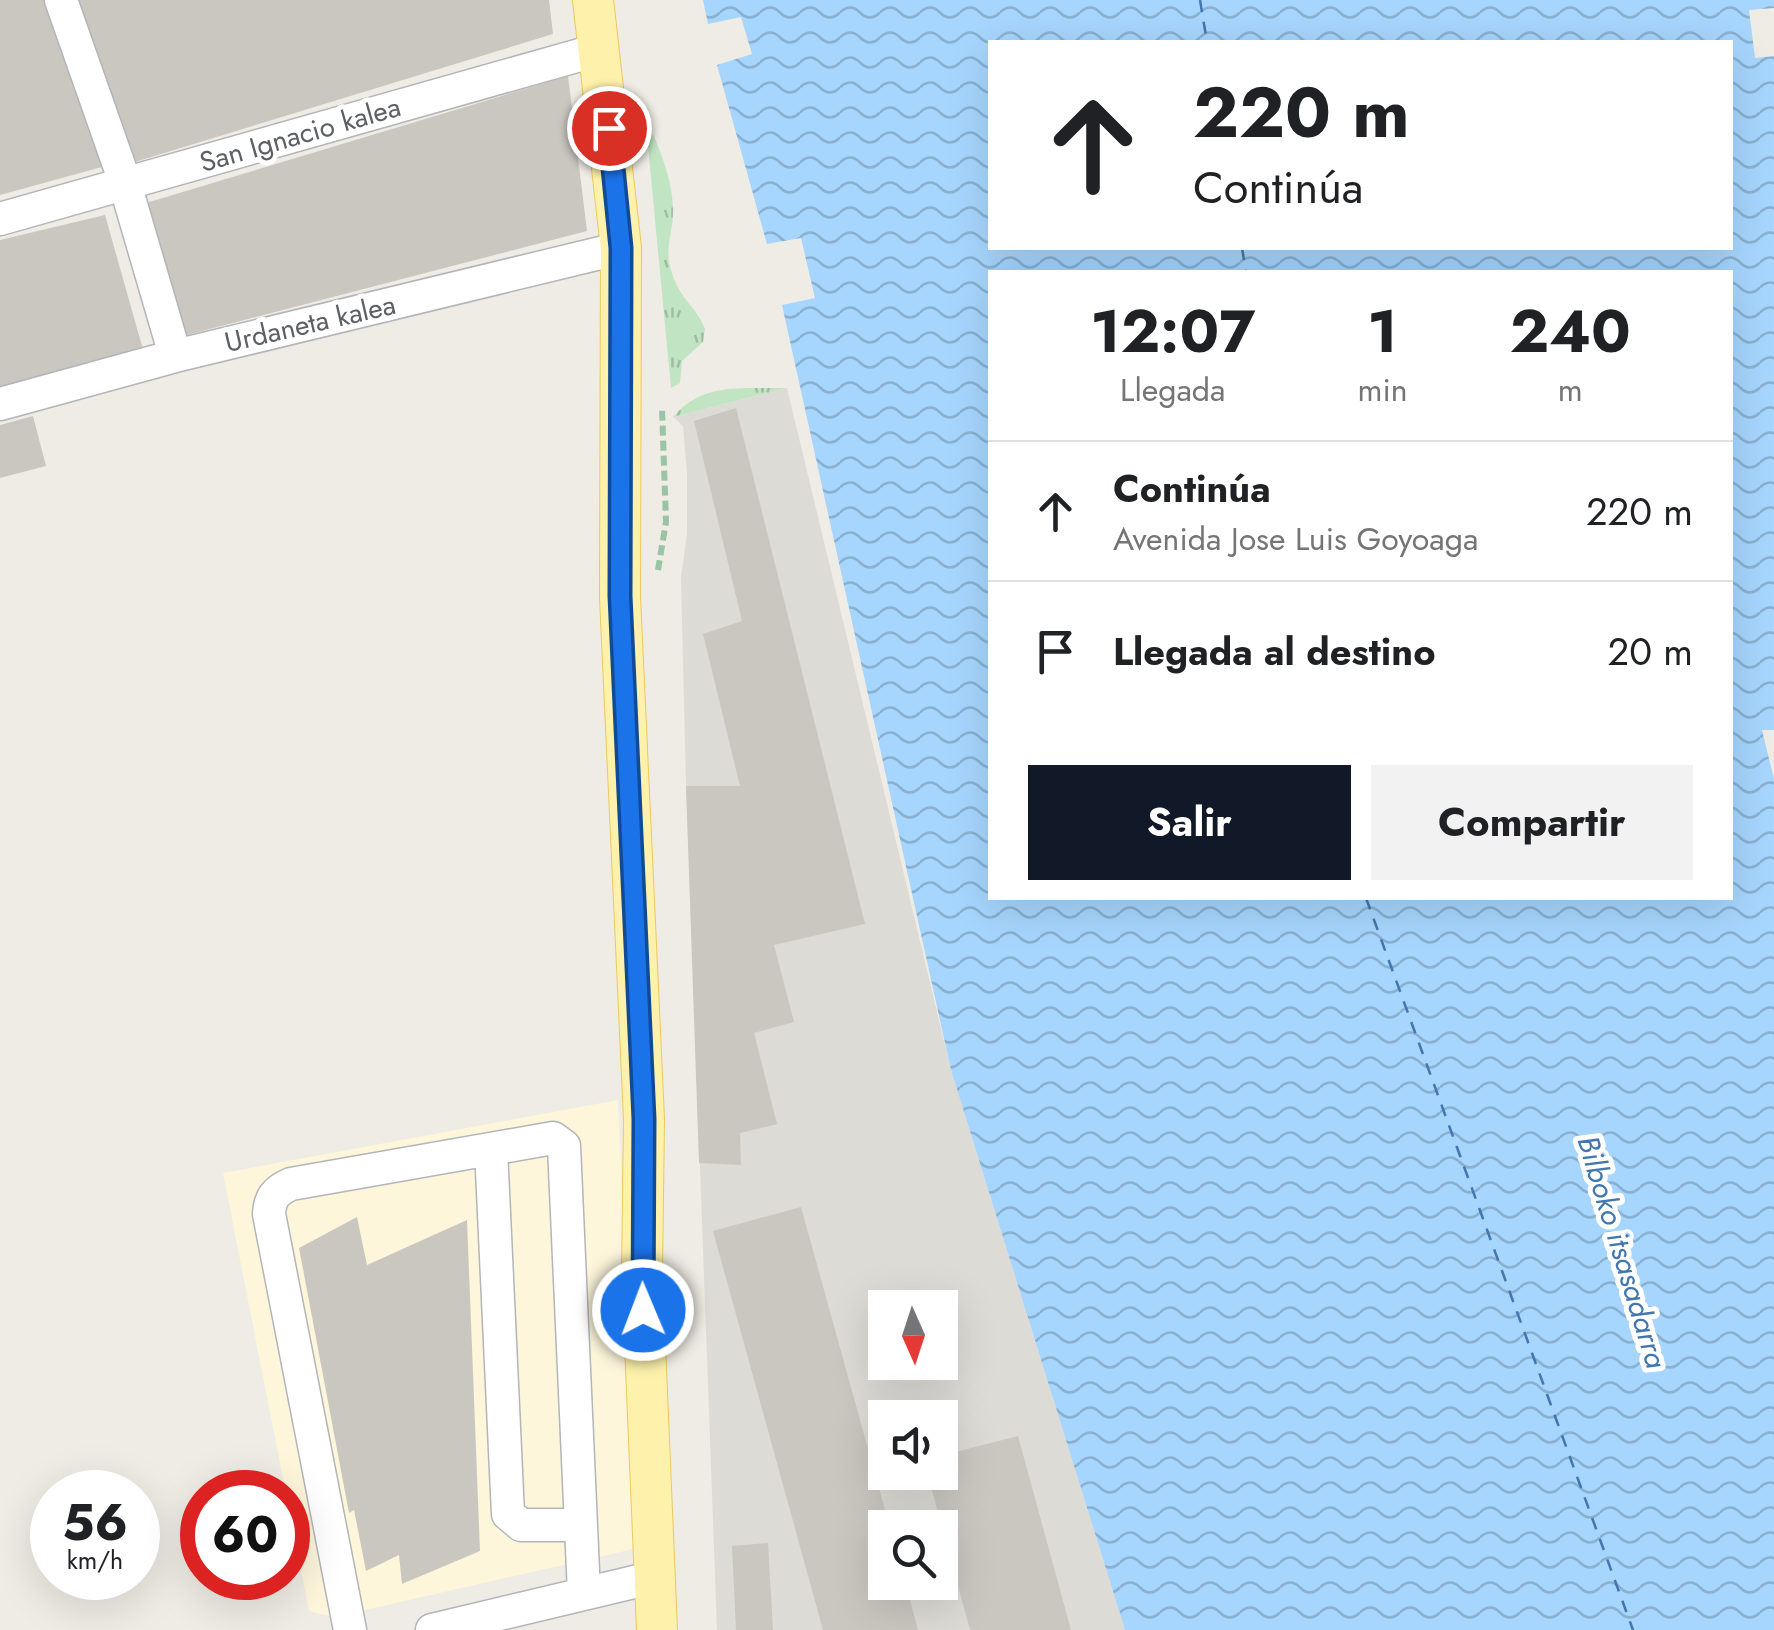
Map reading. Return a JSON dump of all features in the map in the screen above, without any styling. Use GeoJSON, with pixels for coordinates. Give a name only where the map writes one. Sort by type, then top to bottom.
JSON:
{"type":"FeatureCollection","features":[{"type":"Feature","properties":{"kind":"main road"},"geometry":{"type":"LineString","coordinates":[[593,0],[621,248],[620,596],[644,1119],[642,1272],[657,1630]]}},
{"type":"Feature","properties":{"kind":"street"},"geometry":{"type":"LineString","coordinates":[[61,0],[120,168]]}},
{"type":"Feature","properties":{"kind":"street","name":"San Ignacio kalea"},"geometry":{"type":"LineString","coordinates":[[0,219],[600,49]]}},
{"type":"Feature","properties":{"kind":"street"},"geometry":{"type":"LineString","coordinates":[[130,200],[173,348]]}},
{"type":"Feature","properties":{"kind":"street","name":"Urdaneta kalea"},"geometry":{"type":"LineString","coordinates":[[0,404],[175,356],[621,248]]}},
{"type":"Feature","properties":{"kind":"street"},"geometry":{"type":"LineString","coordinates":[[350,1630],[268,1214],[270,1201],[278,1189],[290,1184],[552,1138],[564,1146],[584,1593]]}},
{"type":"Feature","properties":{"kind":"street"},"geometry":{"type":"LineString","coordinates":[[491,1149],[508,1514],[520,1525],[580,1525]]}},
{"type":"Feature","properties":{"kind":"street"},"geometry":{"type":"LineString","coordinates":[[432,1630],[655,1577]]}},
{"type":"Feature","properties":{"kind":"shaded area"},"geometry":{"type":"Polygon","coordinates":[[[787,388],[951,1070],[1125,1630],[717,1630],[686,786],[681,577],[687,534],[687,473],[683,426],[673,417],[787,388]]]}},
{"type":"Feature","properties":{"kind":"shaded area"},"geometry":{"type":"Polygon","coordinates":[[[618,1100],[638,1548],[334,1617],[309,1611],[310,1470],[281,1470],[223,1173],[618,1100]]]}},
{"type":"Feature","properties":{"kind":"green space"},"geometry":{"type":"Polygon","coordinates":[[[653,134],[672,198],[668,249],[672,275],[705,329],[703,342],[682,361],[680,383],[671,388],[647,135],[653,134]]]}},
{"type":"Feature","properties":{"kind":"green space"},"geometry":{"type":"Polygon","coordinates":[[[787,388],[673,417],[697,397],[711,392],[787,388]]]}},
{"type":"Feature","properties":{"kind":"water","name":"Bilboko itsasadarra"},"geometry":{"type":"Polygon","coordinates":[[[703,0],[1774,0],[1774,730],[1762,730],[1774,779],[1774,1630],[1125,1630],[951,1070],[782,305],[815,298],[801,238],[767,244],[717,65],[752,54],[741,17],[708,24],[703,0]]]}},
{"type":"Feature","properties":{"kind":"pier"},"geometry":{"type":"Polygon","coordinates":[[[1774,8],[1774,56],[1755,58],[1749,10],[1774,8]]]}},
{"type":"Feature","properties":{"kind":"building"},"geometry":{"type":"Polygon","coordinates":[[[0,0],[50,0],[102,167],[0,195],[0,0]]]}},
{"type":"Feature","properties":{"kind":"building"},"geometry":{"type":"Polygon","coordinates":[[[75,0],[549,0],[553,34],[125,165],[75,0]]]}},
{"type":"Feature","properties":{"kind":"building"},"geometry":{"type":"Polygon","coordinates":[[[568,76],[587,231],[183,336],[146,203],[568,76]]]}},
{"type":"Feature","properties":{"kind":"building"},"geometry":{"type":"Polygon","coordinates":[[[105,215],[144,353],[0,393],[0,240],[105,215]]]}},
{"type":"Feature","properties":{"kind":"building"},"geometry":{"type":"Polygon","coordinates":[[[736,408],[865,924],[774,945],[794,1022],[754,1033],[777,1124],[740,1133],[741,1165],[699,1163],[686,786],[740,786],[703,634],[742,621],[694,421],[736,408]]]}},
{"type":"Feature","properties":{"kind":"building"},"geometry":{"type":"Polygon","coordinates":[[[33,416],[46,466],[0,478],[0,425],[33,416]]]}},
{"type":"Feature","properties":{"kind":"building"},"geometry":{"type":"Polygon","coordinates":[[[801,1207],[868,1449],[868,1490],[879,1490],[885,1510],[868,1510],[868,1600],[910,1600],[918,1630],[823,1630],[713,1231],[801,1207]]]}},
{"type":"Feature","properties":{"kind":"building"},"geometry":{"type":"Polygon","coordinates":[[[357,1217],[367,1265],[467,1220],[480,1551],[402,1584],[399,1555],[366,1571],[354,1510],[349,1513],[299,1248],[357,1217]]]}},
{"type":"Feature","properties":{"kind":"building"},"geometry":{"type":"Polygon","coordinates":[[[1018,1436],[1071,1630],[970,1630],[958,1586],[958,1510],[937,1510],[932,1490],[958,1490],[958,1451],[1018,1436]]]}},
{"type":"Feature","properties":{"kind":"building"},"geometry":{"type":"Polygon","coordinates":[[[768,1543],[773,1630],[736,1630],[732,1546],[768,1543]]]}},
{"type":"Feature","properties":{"kind":"ferry route"},"geometry":{"type":"LineString","coordinates":[[1200,0],[1207,40]]}},
{"type":"Feature","properties":{"kind":"ferry route"},"geometry":{"type":"LineString","coordinates":[[1242,250],[1246,270]]}},
{"type":"Feature","properties":{"kind":"ferry route"},"geometry":{"type":"LineString","coordinates":[[1367,900],[1633,1630]]}},
{"type":"Feature","properties":{"kind":"route"},"geometry":{"type":"LineString","coordinates":[[609,128],[621,248],[620,596],[644,1119],[643,1310]]}}]}
